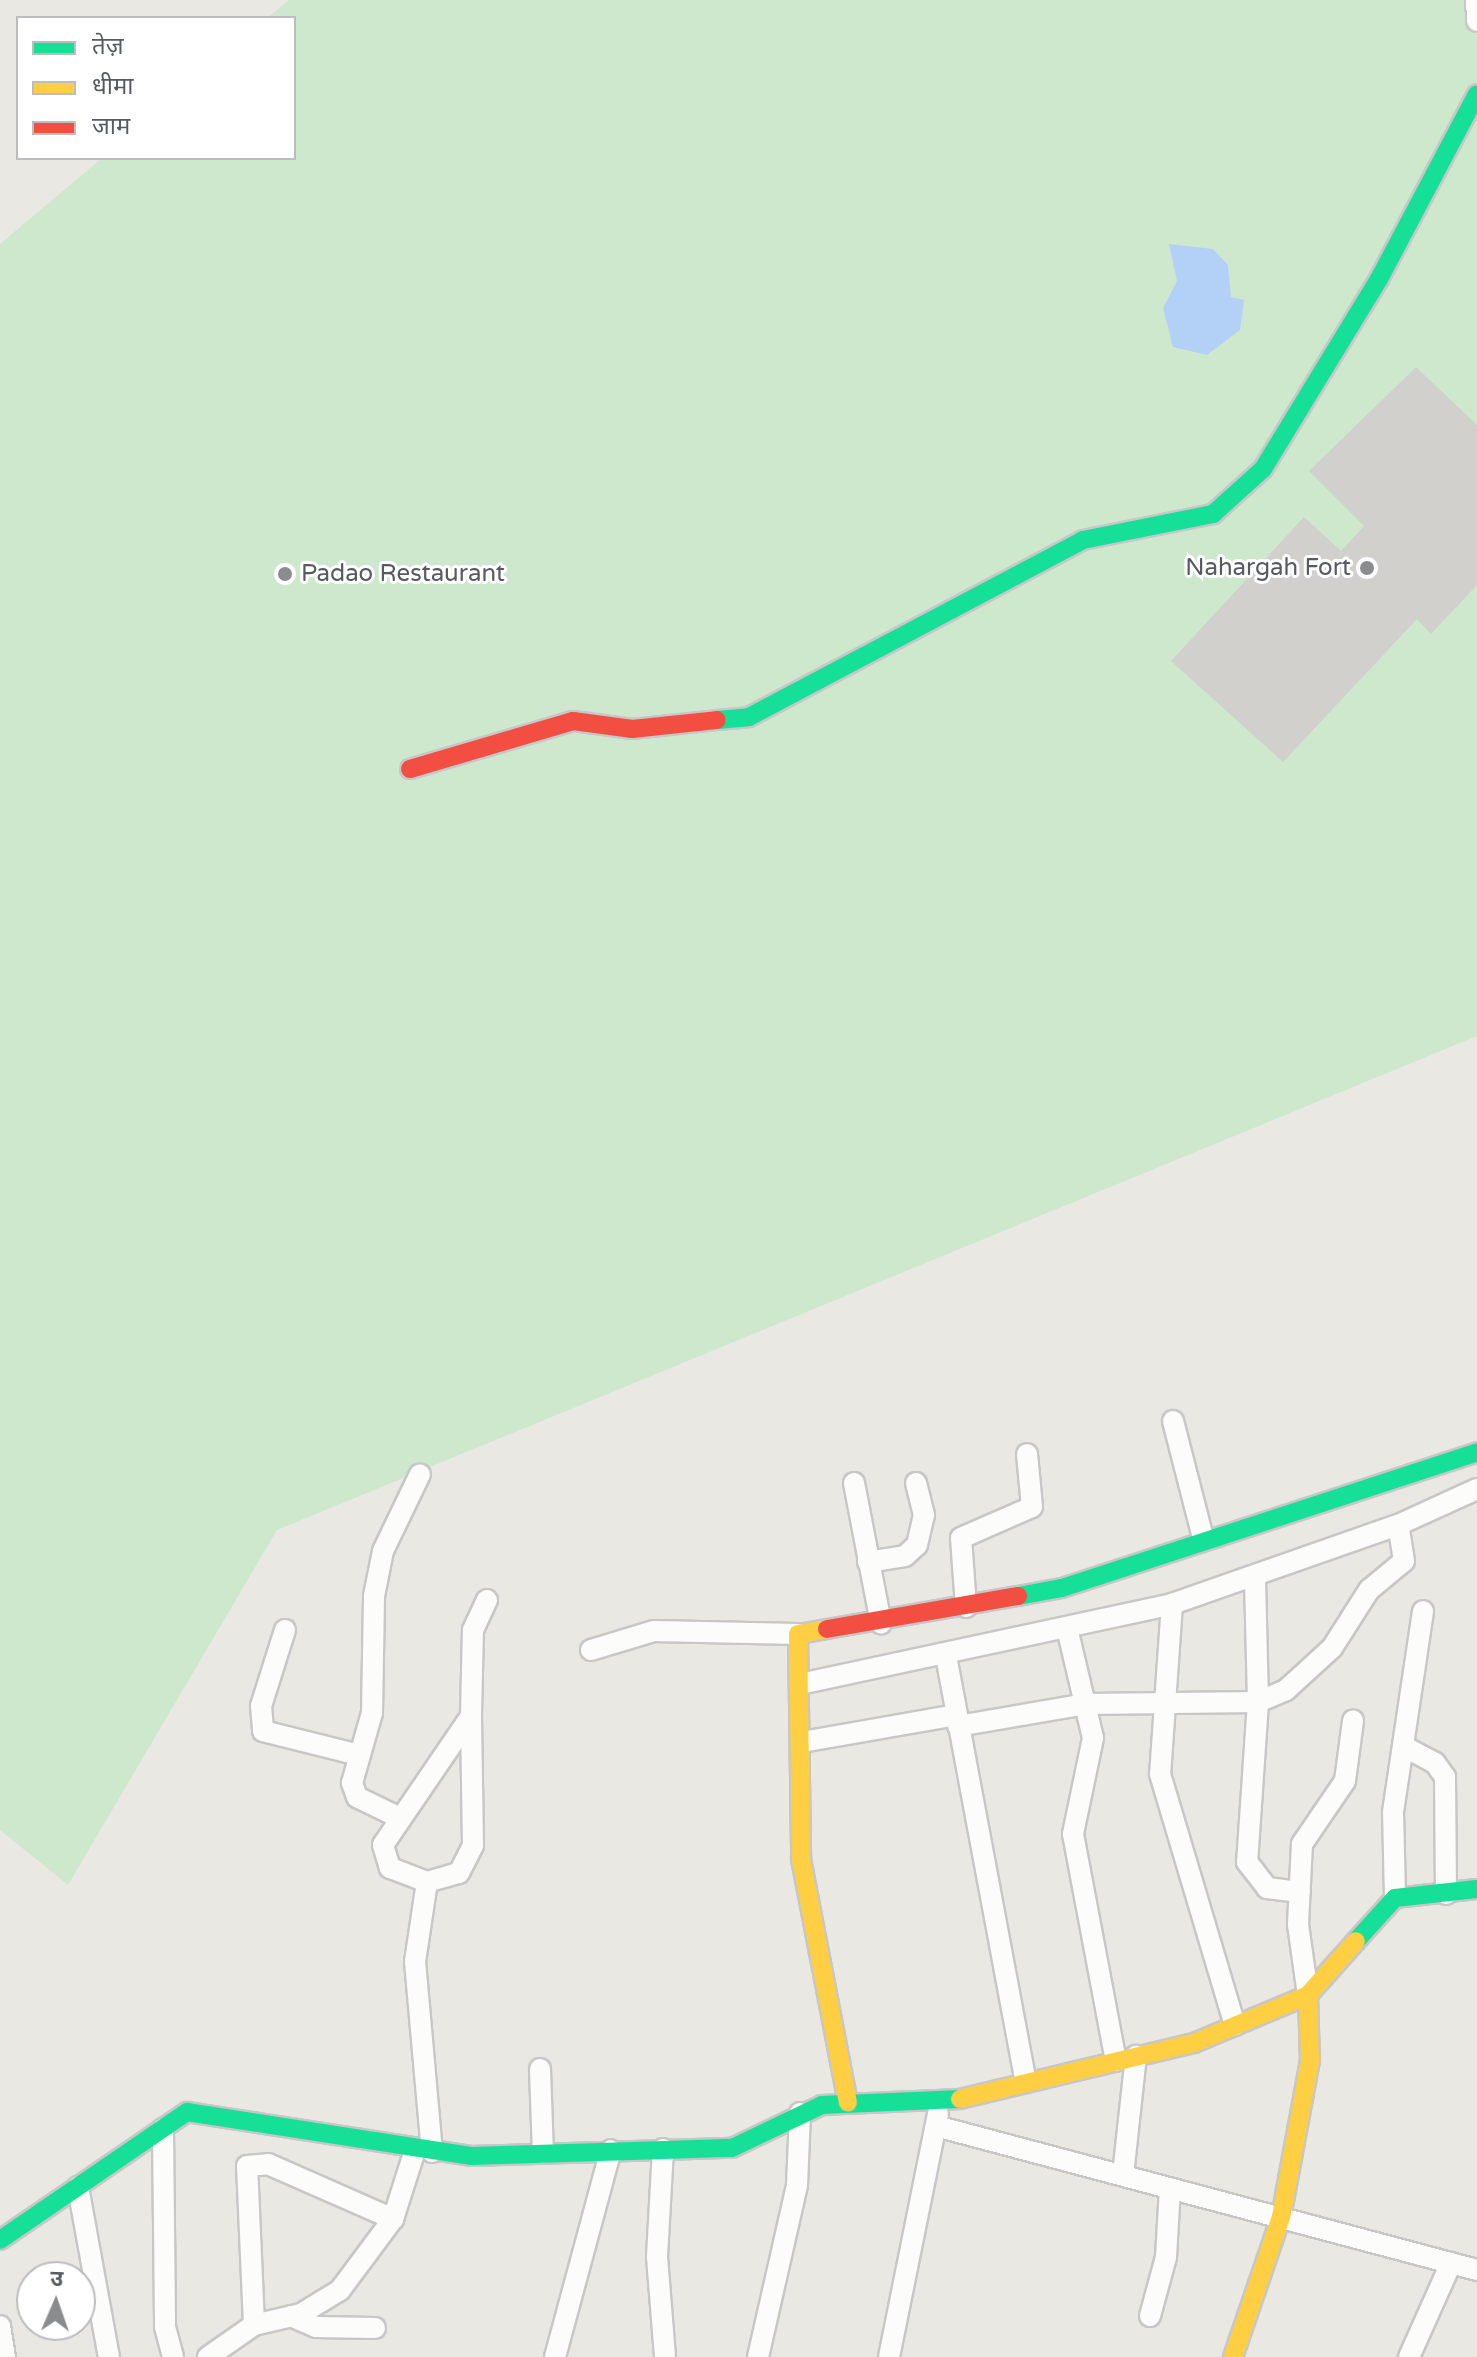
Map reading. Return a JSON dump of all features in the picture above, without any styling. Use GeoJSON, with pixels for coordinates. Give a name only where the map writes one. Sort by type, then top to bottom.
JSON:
{"type":"FeatureCollection","features":[{"type":"Feature","properties":{"kind":"street"},"geometry":{"type":"LineString","coordinates":[[1476,0],[1477,21]]}},
{"type":"Feature","properties":{"kind":"street"},"geometry":{"type":"LineString","coordinates":[[410,769],[573,721],[632,729],[749,717],[1047,555],[1083,540],[1213,514],[1263,469],[1379,279],[1477,94]]}},
{"type":"Feature","properties":{"kind":"street"},"geometry":{"type":"LineString","coordinates":[[1173,1421],[1203,1538]]}},
{"type":"Feature","properties":{"kind":"street"},"geometry":{"type":"LineString","coordinates":[[591,1650],[654,1631],[798,1634],[881,1623],[1062,1588],[1203,1538],[1477,1452]]}},
{"type":"Feature","properties":{"kind":"street"},"geometry":{"type":"LineString","coordinates":[[966,1607],[961,1538],[1032,1507],[1027,1454]]}},
{"type":"Feature","properties":{"kind":"street"},"geometry":{"type":"LineString","coordinates":[[396,1816],[357,1797],[352,1783],[372,1713],[374,1596],[383,1551],[420,1474]]}},
{"type":"Feature","properties":{"kind":"street"},"geometry":{"type":"LineString","coordinates":[[854,1483],[881,1623]]}},
{"type":"Feature","properties":{"kind":"street"},"geometry":{"type":"LineString","coordinates":[[868,1562],[905,1556],[917,1545],[924,1515],[916,1483]]}},
{"type":"Feature","properties":{"kind":"street"},"geometry":{"type":"LineString","coordinates":[[800,1684],[946,1656],[1172,1604],[1255,1579],[1398,1525],[1477,1489]]}},
{"type":"Feature","properties":{"kind":"street"},"geometry":{"type":"LineString","coordinates":[[802,1742],[1085,1704],[1258,1702],[1316,1664],[1369,1590],[1397,1571],[1407,1550],[1398,1525]]}},
{"type":"Feature","properties":{"kind":"street"},"geometry":{"type":"LineString","coordinates":[[1255,1579],[1258,1702],[1247,1862],[1267,1888],[1300,1892]]}},
{"type":"Feature","properties":{"kind":"street"},"geometry":{"type":"LineString","coordinates":[[471,1716],[396,1816],[384,1859],[427,1882],[459,1873],[473,1845],[473,1630],[487,1600]]}},
{"type":"Feature","properties":{"kind":"street"},"geometry":{"type":"LineString","coordinates":[[1172,1604],[1158,1752],[1166,1803],[1235,2025]]}},
{"type":"Feature","properties":{"kind":"street"},"geometry":{"type":"LineString","coordinates":[[3,2231],[78,2187],[187,2112],[219,2113],[423,2151],[543,2153],[732,2148],[800,2113],[848,2102],[940,2104],[1126,2059],[1235,2025],[1308,1995],[1395,1898],[1393,1812],[1423,1611]]}},
{"type":"Feature","properties":{"kind":"street"},"geometry":{"type":"LineString","coordinates":[[1067,1628],[1093,1738],[1073,1834],[1126,2059],[1123,2175]]}},
{"type":"Feature","properties":{"kind":"street"},"geometry":{"type":"LineString","coordinates":[[285,1630],[261,1706],[263,1731],[359,1755]]}},
{"type":"Feature","properties":{"kind":"street"},"geometry":{"type":"LineString","coordinates":[[798,1634],[803,1871],[848,2102]]}},
{"type":"Feature","properties":{"kind":"street"},"geometry":{"type":"LineString","coordinates":[[946,1656],[1026,2082]]}},
{"type":"Feature","properties":{"kind":"street"},"geometry":{"type":"LineString","coordinates":[[1233,2357],[1281,2217],[1310,2060],[1300,1892],[1302,1844],[1345,1781],[1353,1721]]}},
{"type":"Feature","properties":{"kind":"street"},"geometry":{"type":"LineString","coordinates":[[1403,1746],[1435,1763],[1445,1777],[1446,1894]]}},
{"type":"Feature","properties":{"kind":"street"},"geometry":{"type":"LineString","coordinates":[[215,2355],[254,2325],[291,2316],[340,2290],[393,2219],[423,2151],[415,1962],[427,1882]]}},
{"type":"Feature","properties":{"kind":"street"},"geometry":{"type":"LineString","coordinates":[[1395,1898],[1477,1889]]}},
{"type":"Feature","properties":{"kind":"street"},"geometry":{"type":"LineString","coordinates":[[540,2069],[543,2153]]}},
{"type":"Feature","properties":{"kind":"street"},"geometry":{"type":"LineString","coordinates":[[889,2357],[940,2104]]}},
{"type":"Feature","properties":{"kind":"street"},"geometry":{"type":"LineString","coordinates":[[758,2357],[797,2185],[800,2113]]}},
{"type":"Feature","properties":{"kind":"street"},"geometry":{"type":"LineString","coordinates":[[936,2126],[1477,2270]]}},
{"type":"Feature","properties":{"kind":"street"},"geometry":{"type":"LineString","coordinates":[[163,2129],[165,2327],[173,2357]]}},
{"type":"Feature","properties":{"kind":"street"},"geometry":{"type":"LineString","coordinates":[[663,2149],[657,2257],[665,2357]]}},
{"type":"Feature","properties":{"kind":"street"},"geometry":{"type":"LineString","coordinates":[[555,2357],[611,2150]]}},
{"type":"Feature","properties":{"kind":"street"},"geometry":{"type":"LineString","coordinates":[[254,2325],[247,2166],[268,2164],[393,2219]]}},
{"type":"Feature","properties":{"kind":"street"},"geometry":{"type":"LineString","coordinates":[[78,2187],[109,2357]]}},
{"type":"Feature","properties":{"kind":"street"},"geometry":{"type":"LineString","coordinates":[[1150,2316],[1166,2257],[1170,2188]]}},
{"type":"Feature","properties":{"kind":"street"},"geometry":{"type":"LineString","coordinates":[[1409,2357],[1451,2263]]}},
{"type":"Feature","properties":{"kind":"street"},"geometry":{"type":"LineString","coordinates":[[291,2316],[316,2327],[375,2328]]}},
{"type":"Feature","properties":{"kind":"street"},"geometry":{"type":"LineString","coordinates":[[0,2326],[5,2357]]}},
{"type":"Feature","properties":{"kind":"green space"},"geometry":{"type":"Polygon","coordinates":[[[289,0],[1477,0],[1477,1036],[277,1530],[68,1885],[0,1830],[0,244],[100,160],[296,160],[296,16],[269,16],[289,0]]]}},
{"type":"Feature","properties":{"kind":"water"},"geometry":{"type":"Polygon","coordinates":[[[1169,244],[1213,249],[1228,265],[1231,297],[1244,300],[1240,330],[1207,355],[1173,347],[1163,308],[1177,281],[1169,244]]]}},
{"type":"Feature","properties":{"kind":"building","name":"Nahargah Fort"},"geometry":{"type":"Polygon","coordinates":[[[1416,367],[1477,425],[1477,585],[1431,634],[1417,619],[1283,762],[1171,661],[1304,517],[1341,551],[1364,526],[1309,471],[1416,367]]]}},
{"type":"Feature","properties":{"kind":"traffic: fast"},"geometry":{"type":"LineString","coordinates":[[717,720],[749,717],[1083,540],[1213,514],[1263,469],[1379,279],[1477,94]]}},
{"type":"Feature","properties":{"kind":"traffic: fast"},"geometry":{"type":"LineString","coordinates":[[1018,1596],[1062,1588],[1477,1452]]}},
{"type":"Feature","properties":{"kind":"traffic: fast"},"geometry":{"type":"LineString","coordinates":[[1356,1941],[1395,1898],[1477,1889]]}},
{"type":"Feature","properties":{"kind":"traffic: fast"},"geometry":{"type":"LineString","coordinates":[[0,2240],[187,2112],[471,2156],[732,2148],[822,2105],[960,2099]]}},
{"type":"Feature","properties":{"kind":"traffic: slow"},"geometry":{"type":"LineString","coordinates":[[827,1629],[798,1634],[801,1859],[848,2102]]}},
{"type":"Feature","properties":{"kind":"traffic: slow"},"geometry":{"type":"LineString","coordinates":[[960,2099],[1194,2043],[1308,1995],[1356,1941]]}},
{"type":"Feature","properties":{"kind":"traffic: slow"},"geometry":{"type":"LineString","coordinates":[[1233,2357],[1281,2217],[1310,2060],[1308,1995]]}},
{"type":"Feature","properties":{"kind":"traffic: jam"},"geometry":{"type":"LineString","coordinates":[[410,769],[573,721],[632,729],[717,720]]}},
{"type":"Feature","properties":{"kind":"traffic: jam"},"geometry":{"type":"LineString","coordinates":[[827,1629],[1018,1596]]}},
{"type":"Feature","properties":{"kind":"place","name":"Nahargah Fort"},"geometry":{"type":"Point","coordinates":[1367,568]}},
{"type":"Feature","properties":{"kind":"place","name":"Padao Restaurant"},"geometry":{"type":"Point","coordinates":[285,574]}}]}
